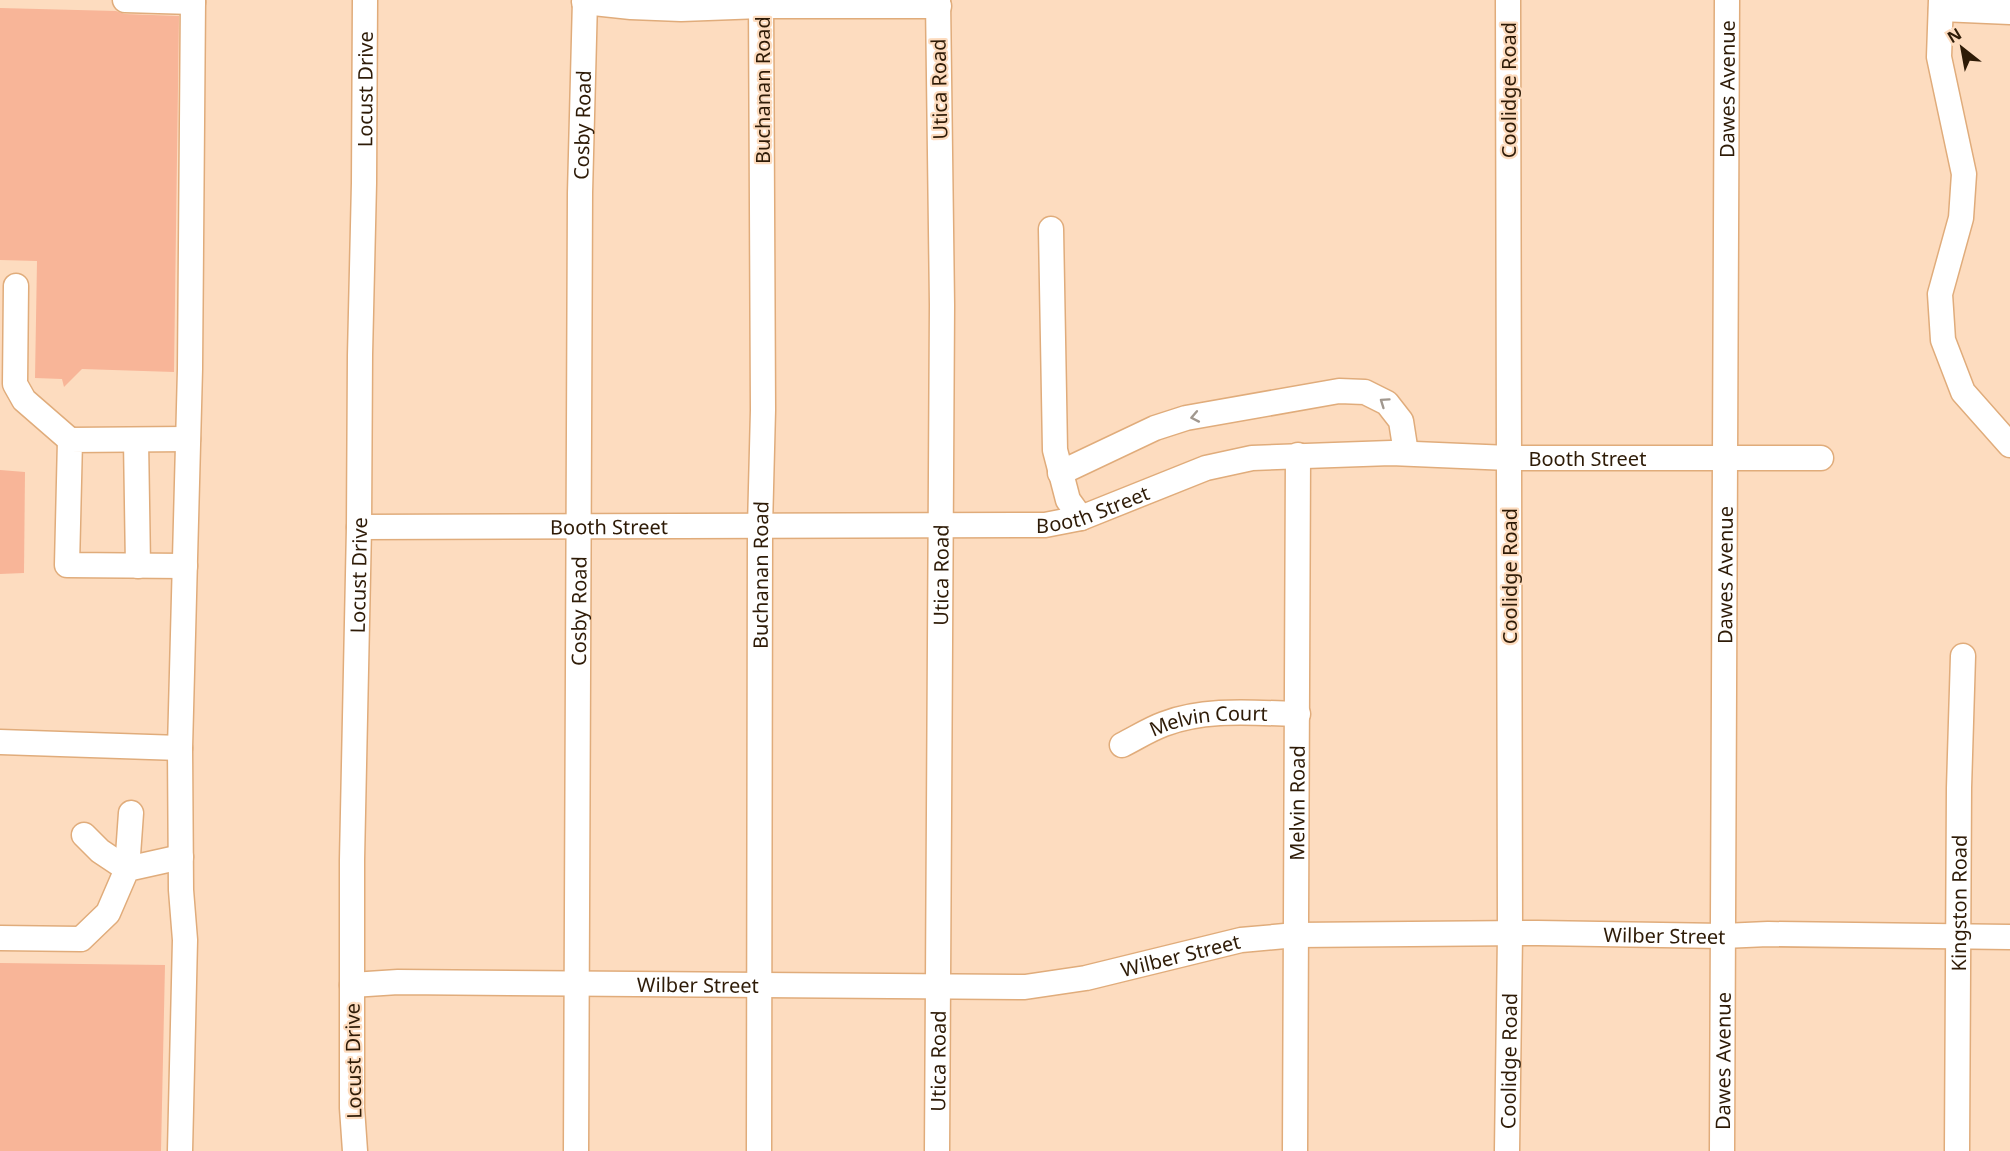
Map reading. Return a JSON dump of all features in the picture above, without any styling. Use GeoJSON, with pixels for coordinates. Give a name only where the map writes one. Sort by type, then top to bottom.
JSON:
{"type":"FeatureCollection","features":[{"type":"Feature","properties":{"kind":"street"},"geometry":{"type":"LineString","coordinates":[[125,0],[193,1],[188,439],[180,748],[181,890],[185,940],[180,1151]]}},
{"type":"Feature","properties":{"kind":"street","name":"Locust Drive"},"geometry":{"type":"LineString","coordinates":[[355,1151],[352,1108],[352,860],[365,0]]}},
{"type":"Feature","properties":{"kind":"street","name":"Coolidge Road"},"geometry":{"type":"LineString","coordinates":[[1507,1151],[1510,934],[1508,0]]}},
{"type":"Feature","properties":{"kind":"street","name":"Dawes Avenue"},"geometry":{"type":"LineString","coordinates":[[1722,1151],[1727,0]]}},
{"type":"Feature","properties":{"kind":"street"},"geometry":{"type":"LineString","coordinates":[[584,1],[631,7],[681,9],[761,3],[938,3]]}},
{"type":"Feature","properties":{"kind":"street","name":"Cosby Road"},"geometry":{"type":"LineString","coordinates":[[576,1151],[580,193],[584,1]]}},
{"type":"Feature","properties":{"kind":"street","name":"Buchanan Road"},"geometry":{"type":"LineString","coordinates":[[759,1151],[760,527],[764,410],[761,3]]}},
{"type":"Feature","properties":{"kind":"street","name":"Utica Road"},"geometry":{"type":"LineString","coordinates":[[937,1151],[942,305],[938,3]]}},
{"type":"Feature","properties":{"kind":"street"},"geometry":{"type":"LineString","coordinates":[[2006,432],[1963,392],[1943,340],[1940,294],[1961,218],[1964,174],[1939,57],[1941,4],[2010,12]]}},
{"type":"Feature","properties":{"kind":"street"},"geometry":{"type":"LineString","coordinates":[[1051,229],[1056,450],[1068,500],[1081,518]]}},
{"type":"Feature","properties":{"kind":"street"},"geometry":{"type":"LineString","coordinates":[[16,286],[15,384],[24,400],[69,440],[188,439]]}},
{"type":"Feature","properties":{"kind":"street"},"geometry":{"type":"LineString","coordinates":[[1060,473],[1155,428],[1186,418],[1339,391],[1365,392],[1387,403],[1401,421],[1406,453]]}},
{"type":"Feature","properties":{"kind":"street"},"geometry":{"type":"LineString","coordinates":[[69,440],[67,565],[185,566]]}},
{"type":"Feature","properties":{"kind":"street"},"geometry":{"type":"LineString","coordinates":[[136,440],[138,566]]}},
{"type":"Feature","properties":{"kind":"street","name":"Booth Street"},"geometry":{"type":"LineString","coordinates":[[358,527],[1045,525],[1081,518],[1206,468],[1252,458],[1406,453],[1509,458],[1821,458]]}},
{"type":"Feature","properties":{"kind":"street","name":"Melvin Road"},"geometry":{"type":"LineString","coordinates":[[1295,1151],[1298,455]]}},
{"type":"Feature","properties":{"kind":"street","name":"Kingston Road"},"geometry":{"type":"LineString","coordinates":[[1957,1151],[1959,788],[1964,656]]}},
{"type":"Feature","properties":{"kind":"street","name":"Melvin Court"},"geometry":{"type":"LineString","coordinates":[[1122,745],[1164,724],[1193,716],[1232,713],[1298,714]]}},
{"type":"Feature","properties":{"kind":"street"},"geometry":{"type":"LineString","coordinates":[[0,742],[180,748]]}},
{"type":"Feature","properties":{"kind":"street"},"geometry":{"type":"LineString","coordinates":[[0,938],[81,939],[108,913],[127,869],[131,813]]}},
{"type":"Feature","properties":{"kind":"street"},"geometry":{"type":"LineString","coordinates":[[84,835],[100,851],[127,869],[181,857]]}},
{"type":"Feature","properties":{"kind":"street","name":"Wilber Street"},"geometry":{"type":"LineString","coordinates":[[352,985],[398,982],[1025,987],[1086,978],[1242,940],[1296,935],[1723,936],[1780,934],[2010,937]]}},
{"type":"Feature","properties":{"kind":"building"},"geometry":{"type":"Polygon","coordinates":[[[0,8],[116,11],[125,14],[179,16],[174,372],[82,369],[64,387],[62,379],[35,378],[37,261],[0,260],[0,8]]]}},
{"type":"Feature","properties":{"kind":"building"},"geometry":{"type":"Polygon","coordinates":[[[0,470],[25,472],[24,573],[0,574],[0,470]]]}},
{"type":"Feature","properties":{"kind":"building"},"geometry":{"type":"Polygon","coordinates":[[[0,963],[165,965],[161,1151],[0,1151],[0,963]]]}}]}
